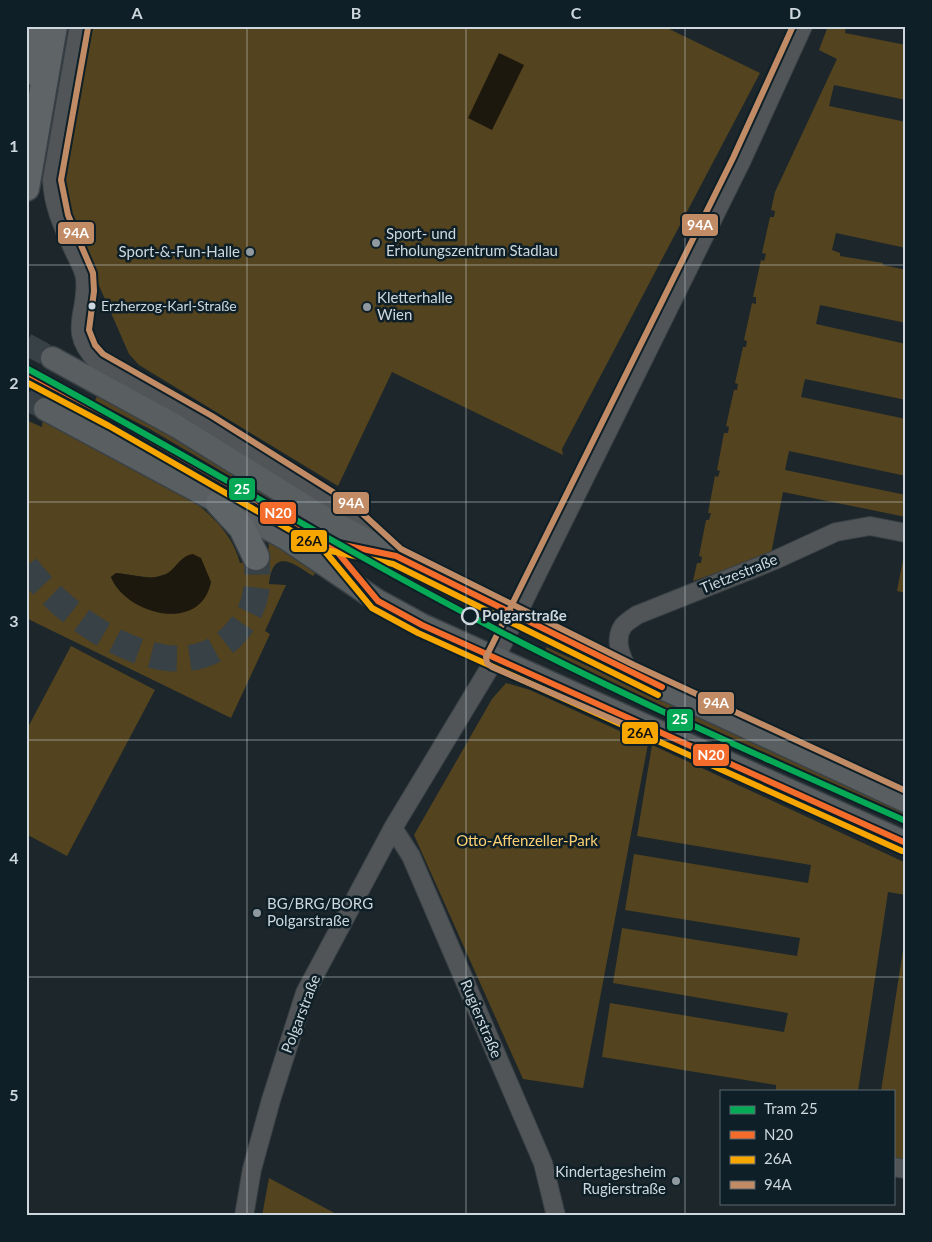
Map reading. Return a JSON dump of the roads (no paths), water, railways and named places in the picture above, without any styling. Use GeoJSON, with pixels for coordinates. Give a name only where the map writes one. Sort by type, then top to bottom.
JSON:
{"type":"FeatureCollection","features":[{"type":"Feature","properties":{"kind":"highway"},"geometry":{"type":"LineString","coordinates":[[26,72],[34,26]]}},
{"type":"Feature","properties":{"kind":"highway"},"geometry":{"type":"LineString","coordinates":[[26,188],[54,26]]}},
{"type":"Feature","properties":{"kind":"highway"},"geometry":{"type":"LineString","coordinates":[[219,503],[242,528],[256,557]]}},
{"type":"Feature","properties":{"kind":"main road"},"geometry":{"type":"LineString","coordinates":[[52,358],[176,426],[323,517],[396,556],[630,672],[906,801]]}},
{"type":"Feature","properties":{"kind":"main road"},"geometry":{"type":"LineString","coordinates":[[45,409],[285,538],[378,601],[422,625],[906,843]]}},
{"type":"Feature","properties":{"kind":"street"},"geometry":{"type":"LineString","coordinates":[[79,26],[52,180],[52,196],[85,277],[79,326],[81,340],[87,351],[97,360],[207,423],[347,511],[396,556]]}},
{"type":"Feature","properties":{"kind":"street","name":"Polgarstraße"},"geometry":{"type":"LineString","coordinates":[[244,1216],[252,1170],[271,1100],[306,993],[393,828],[495,659],[741,162],[803,26]]}},
{"type":"Feature","properties":{"kind":"street","name":"Tietzestraße"},"geometry":{"type":"LineString","coordinates":[[630,672],[621,656],[618,645],[623,626],[637,615],[775,560],[836,532],[870,526],[906,533]]}},
{"type":"Feature","properties":{"kind":"street","name":"Rugierstraße"},"geometry":{"type":"LineString","coordinates":[[393,828],[411,856],[543,1163],[556,1216]]}},
{"type":"Feature","properties":{"kind":"tunnel"},"geometry":{"type":"LineString","coordinates":[[26,344],[52,358]]}},
{"type":"Feature","properties":{"kind":"tunnel"},"geometry":{"type":"LineString","coordinates":[[26,399],[45,409]]}},
{"type":"Feature","properties":{"kind":"tunnel"},"geometry":{"type":"LineString","coordinates":[[26,566],[67,609],[95,629],[124,645],[155,656],[185,658],[213,651],[237,631],[243,623],[249,614],[257,587],[256,557]]}},
{"type":"Feature","properties":{"kind":"tram line","name":"25"},"geometry":{"type":"LineString","coordinates":[[26,368],[421,590],[530,647],[690,724],[906,821]]}},
{"type":"Feature","properties":{"kind":"place","name":"Sport- und Erholungszentrum Stadlau"},"geometry":{"type":"Point","coordinates":[376,243]}},
{"type":"Feature","properties":{"kind":"place","name":"Sport-&-Fun-Halle"},"geometry":{"type":"Point","coordinates":[250,252]}},
{"type":"Feature","properties":{"kind":"place","name":"Erzherzog-Karl-Straße"},"geometry":{"type":"Point","coordinates":[92,306]}},
{"type":"Feature","properties":{"kind":"place","name":"Kletterhalle Wien"},"geometry":{"type":"Point","coordinates":[367,307]}},
{"type":"Feature","properties":{"kind":"place","name":"Polgarstraße"},"geometry":{"type":"Point","coordinates":[470,616]}},
{"type":"Feature","properties":{"kind":"place","name":"BG/BRG/BORG Polgarstraße"},"geometry":{"type":"Point","coordinates":[257,913]}},
{"type":"Feature","properties":{"kind":"place","name":"Kindertagesheim Rugierstraße"},"geometry":{"type":"Point","coordinates":[676,1181]}},
{"type":"Feature","properties":{"kind":"park label","name":"Otto-Affenzeller-Park"},"geometry":{"type":"Point","coordinates":[527,841]}}]}
